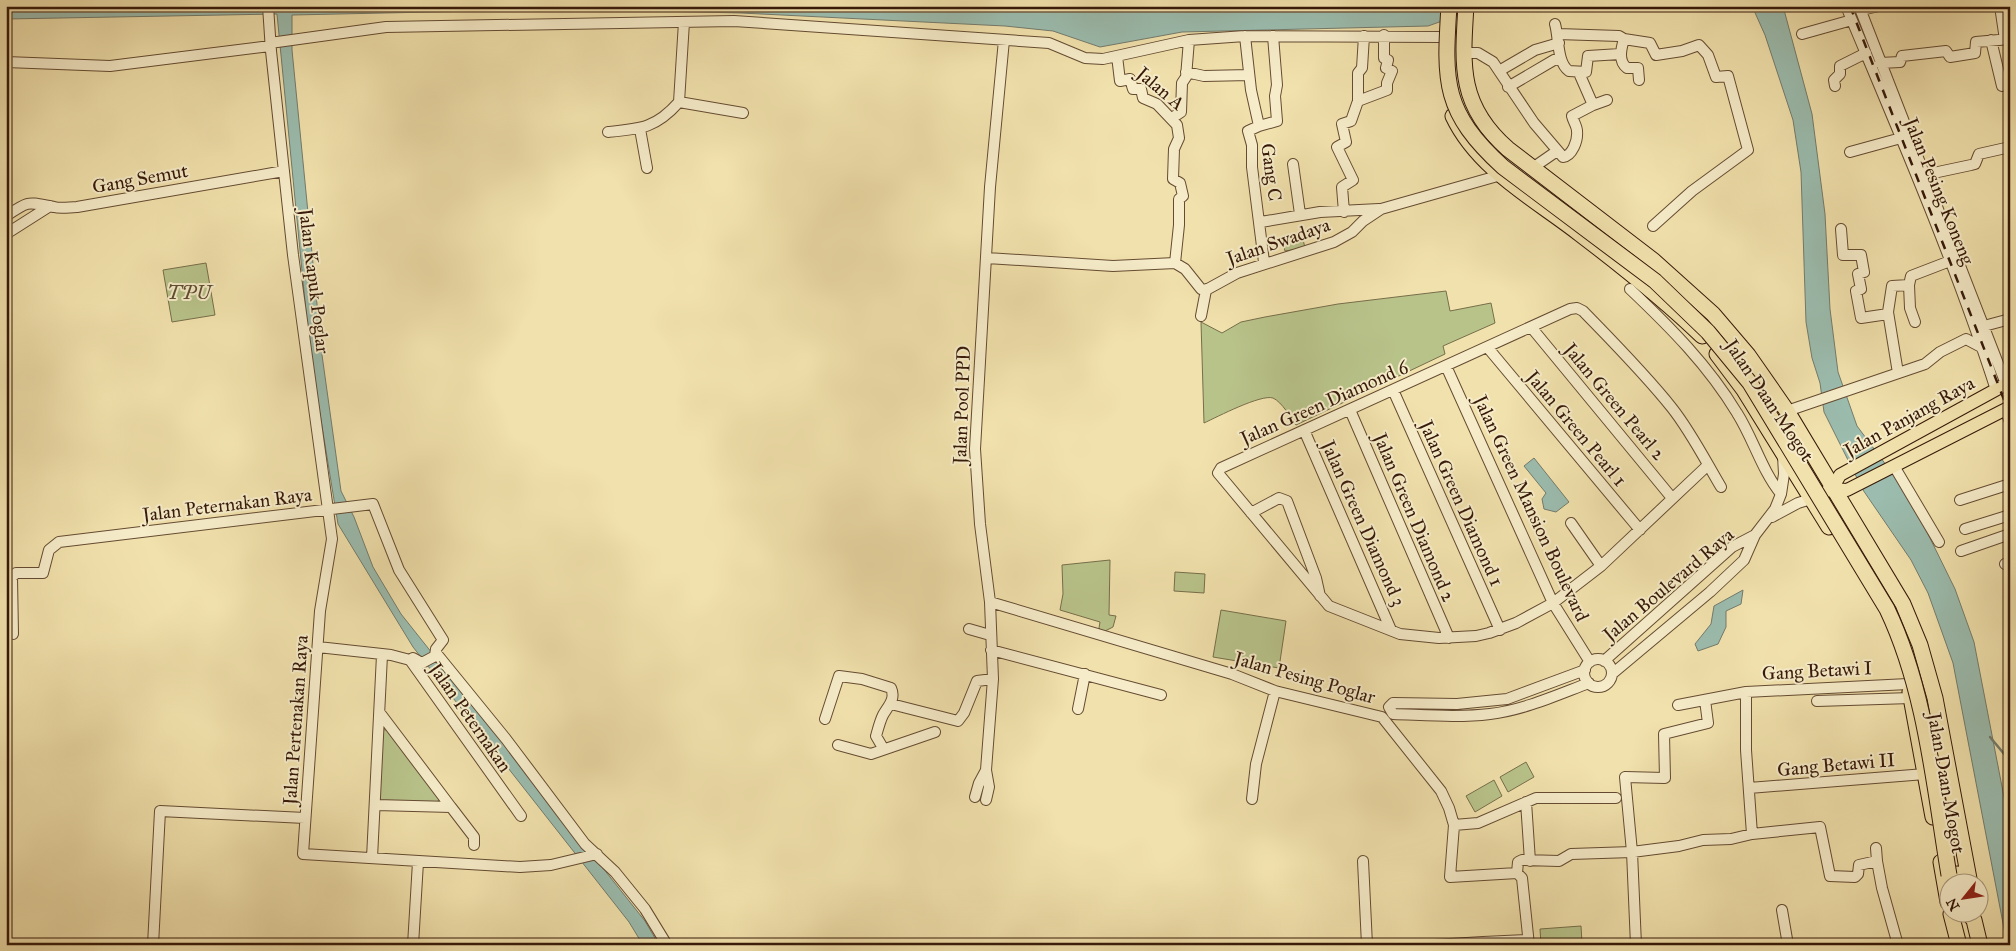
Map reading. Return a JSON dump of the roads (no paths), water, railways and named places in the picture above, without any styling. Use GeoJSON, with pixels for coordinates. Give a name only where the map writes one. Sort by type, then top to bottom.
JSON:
{"type":"FeatureCollection","features":[{"type":"Feature","properties":{"kind":"highway","name":"Jalan Daan Mogot"},"geometry":{"type":"LineString","coordinates":[[1443,6],[1441,34],[1444,89],[1454,118],[1464,136],[1501,175],[1637,289],[1706,340],[1744,390],[1782,454],[1885,615],[1898,646],[1910,691],[1943,874]]}},
{"type":"Feature","properties":{"kind":"highway","name":"Jalan Daan Mogot"},"geometry":{"type":"LineString","coordinates":[[1449,6],[1446,52],[1450,91],[1466,128],[1481,146],[1503,166],[1655,281],[1708,332],[1750,383],[1887,609],[1902,643],[1917,692],[1953,874]]}},
{"type":"Feature","properties":{"kind":"highway","name":"Jalan Daan Mogot"},"geometry":{"type":"LineString","coordinates":[[1455,6],[1454,75],[1457,92],[1475,126],[1496,151],[1513,166],[1657,276],[1714,330],[1753,380],[1874,575],[1899,621],[1923,691],[1953,874]]}},
{"type":"Feature","properties":{"kind":"highway","name":"Jalan Daan Mogot"},"geometry":{"type":"LineString","coordinates":[[1466,6],[1464,53],[1470,99],[1481,120],[1494,136],[1531,169],[1654,261],[1723,324],[1737,340],[1787,411],[1822,472],[1840,489],[1903,604],[1920,645],[1935,698],[1968,874]]}},
{"type":"Feature","properties":{"kind":"highway"},"geometry":{"type":"LineString","coordinates":[[1706,340],[1714,341],[1720,338],[1723,324]]}},
{"type":"Feature","properties":{"kind":"highway"},"geometry":{"type":"LineString","coordinates":[[1719,356],[1723,343],[1737,340]]}},
{"type":"Feature","properties":{"kind":"highway"},"geometry":{"type":"LineString","coordinates":[[1811,499],[1820,484],[1822,472]]}},
{"type":"Feature","properties":{"kind":"highway"},"geometry":{"type":"LineString","coordinates":[[1956,924],[1959,945]]}},
{"type":"Feature","properties":{"kind":"highway"},"geometry":{"type":"LineString","coordinates":[[1974,924],[1980,945]]}},
{"type":"Feature","properties":{"kind":"main road","name":"Jalan Panjang Raya"},"geometry":{"type":"LineString","coordinates":[[1840,489],[1840,475],[2005,388]]}},
{"type":"Feature","properties":{"kind":"main road","name":"Jalan Panjang Raya"},"geometry":{"type":"LineString","coordinates":[[1811,499],[1893,467],[2007,408]]}},
{"type":"Feature","properties":{"kind":"street"},"geometry":{"type":"LineString","coordinates":[[269,6],[272,44]]}},
{"type":"Feature","properties":{"kind":"street","name":"Jalan Pesing Koneng"},"geometry":{"type":"LineString","coordinates":[[1846,6],[1950,261],[1982,348],[2005,388]]}},
{"type":"Feature","properties":{"kind":"street"},"geometry":{"type":"LineString","coordinates":[[1878,6],[1860,8],[1984,326],[2005,388]]}},
{"type":"Feature","properties":{"kind":"street"},"geometry":{"type":"LineString","coordinates":[[1880,63],[1900,62],[1902,56],[1946,51],[1951,57],[1974,54],[1976,52],[1975,42],[2007,39],[2000,6]]}},
{"type":"Feature","properties":{"kind":"street"},"geometry":{"type":"LineString","coordinates":[[1802,34],[1852,20]]}},
{"type":"Feature","properties":{"kind":"street"},"geometry":{"type":"LineString","coordinates":[[6,62],[110,66],[386,27],[734,21],[1049,43],[1085,58],[1103,59],[1189,40],[1245,36],[1441,34]]}},
{"type":"Feature","properties":{"kind":"street"},"geometry":{"type":"LineString","coordinates":[[608,132],[649,127],[668,114],[679,102],[684,22]]}},
{"type":"Feature","properties":{"kind":"street"},"geometry":{"type":"LineString","coordinates":[[1499,71],[1535,50],[1557,34],[1608,34],[1619,36],[1624,39],[1650,43],[1656,55],[1682,51],[1697,46],[1702,47],[1709,57],[1716,77],[1728,76],[1749,147],[1746,152],[1692,191],[1653,226]]}},
{"type":"Feature","properties":{"kind":"street"},"geometry":{"type":"LineString","coordinates":[[1557,34],[1561,59],[1565,69],[1579,73],[1586,71],[1587,56],[1620,54]]}},
{"type":"Feature","properties":{"kind":"street","name":"Gang C"},"geometry":{"type":"LineString","coordinates":[[1245,36],[1249,75],[1259,126],[1248,130],[1252,145],[1252,167],[1261,222],[1264,262]]}},
{"type":"Feature","properties":{"kind":"street"},"geometry":{"type":"LineString","coordinates":[[1259,126],[1277,122],[1274,36]]}},
{"type":"Feature","properties":{"kind":"street"},"geometry":{"type":"LineString","coordinates":[[1344,212],[1342,187],[1353,180],[1337,146],[1346,143],[1342,124],[1351,120],[1358,101],[1358,73],[1362,68],[1364,36]]}},
{"type":"Feature","properties":{"kind":"street"},"geometry":{"type":"LineString","coordinates":[[1358,101],[1388,90],[1387,83],[1392,71],[1386,68],[1388,60],[1384,58],[1384,36]]}},
{"type":"Feature","properties":{"kind":"street"},"geometry":{"type":"LineString","coordinates":[[1624,39],[1620,54],[1625,67],[1638,68],[1639,80]]}},
{"type":"Feature","properties":{"kind":"street","name":"Jalan Pool PPD"},"geometry":{"type":"LineString","coordinates":[[986,800],[989,787],[986,770],[993,679],[990,602],[980,524],[975,449],[990,187],[1004,40]]}},
{"type":"Feature","properties":{"kind":"street"},"geometry":{"type":"LineString","coordinates":[[1172,118],[1181,112],[1182,83],[1186,72],[1189,40]]}},
{"type":"Feature","properties":{"kind":"street"},"geometry":{"type":"LineString","coordinates":[[1991,40],[2002,86]]}},
{"type":"Feature","properties":{"kind":"street","name":"Jalan Kapuk Poglar"},"geometry":{"type":"LineString","coordinates":[[272,44],[284,171],[332,510]]}},
{"type":"Feature","properties":{"kind":"street"},"geometry":{"type":"LineString","coordinates":[[1464,53],[1478,53],[1490,59],[1508,87],[1563,157],[1569,155],[1573,150],[1578,130],[1572,116],[1593,105],[1608,100]]}},
{"type":"Feature","properties":{"kind":"street"},"geometry":{"type":"LineString","coordinates":[[1836,86],[1834,80],[1840,74],[1840,67],[1866,53]]}},
{"type":"Feature","properties":{"kind":"street","name":"Jalan A"},"geometry":{"type":"LineString","coordinates":[[1117,56],[1120,81],[1130,79],[1133,89],[1141,89],[1144,98],[1157,104],[1177,125],[1179,138],[1174,149],[1173,180],[1180,183],[1183,196],[1178,199],[1179,225],[1175,263]]}},
{"type":"Feature","properties":{"kind":"street"},"geometry":{"type":"LineString","coordinates":[[1508,87],[1554,60],[1561,59]]}},
{"type":"Feature","properties":{"kind":"street"},"geometry":{"type":"LineString","coordinates":[[1186,72],[1204,76],[1249,75]]}},
{"type":"Feature","properties":{"kind":"street"},"geometry":{"type":"LineString","coordinates":[[1579,73],[1593,105]]}},
{"type":"Feature","properties":{"kind":"street"},"geometry":{"type":"LineString","coordinates":[[679,102],[743,113]]}},
{"type":"Feature","properties":{"kind":"street"},"geometry":{"type":"LineString","coordinates":[[640,129],[647,168]]}},
{"type":"Feature","properties":{"kind":"street"},"geometry":{"type":"LineString","coordinates":[[1850,152],[1901,138]]}},
{"type":"Feature","properties":{"kind":"street"},"geometry":{"type":"LineString","coordinates":[[1924,174],[1975,164],[1979,154],[2010,147]]}},
{"type":"Feature","properties":{"kind":"street"},"geometry":{"type":"LineString","coordinates":[[1531,169],[1557,151]]}},
{"type":"Feature","properties":{"kind":"street"},"geometry":{"type":"LineString","coordinates":[[1293,164],[1300,214]]}},
{"type":"Feature","properties":{"kind":"street","name":"Gang Semut"},"geometry":{"type":"LineString","coordinates":[[6,216],[23,205],[36,202],[50,206],[77,206],[284,171]]}},
{"type":"Feature","properties":{"kind":"street","name":"Jalan Swadaya"},"geometry":{"type":"LineString","coordinates":[[1206,290],[1231,275],[1264,262],[1334,242],[1352,232],[1362,221],[1381,208],[1501,175]]}},
{"type":"Feature","properties":{"kind":"street"},"geometry":{"type":"LineString","coordinates":[[6,234],[50,206]]}},
{"type":"Feature","properties":{"kind":"street"},"geometry":{"type":"LineString","coordinates":[[1261,222],[1300,214],[1381,208]]}},
{"type":"Feature","properties":{"kind":"street"},"geometry":{"type":"LineString","coordinates":[[1841,229],[1843,255],[1862,255],[1864,271],[1858,274],[1861,289],[1856,291],[1861,318],[1888,314]]}},
{"type":"Feature","properties":{"kind":"street"},"geometry":{"type":"LineString","coordinates":[[987,258],[1104,265],[1175,263],[1185,269],[1202,289],[1206,290],[1201,316]]}},
{"type":"Feature","properties":{"kind":"street"},"geometry":{"type":"LineString","coordinates":[[1915,322],[1910,308],[1909,285],[1911,276],[1950,261]]}},
{"type":"Feature","properties":{"kind":"street"},"geometry":{"type":"LineString","coordinates":[[1898,373],[1888,314],[1892,286],[1909,285]]}},
{"type":"Feature","properties":{"kind":"street"},"geometry":{"type":"LineString","coordinates":[[1637,289],[1678,334],[1713,377],[1738,413],[1781,494]]}},
{"type":"Feature","properties":{"kind":"street","name":"Jalan Green Diamond 6"},"geometry":{"type":"LineString","coordinates":[[1251,513],[1219,475],[1218,470],[1570,309],[1576,308],[1583,311],[1636,366],[1673,409],[1708,465]]}},
{"type":"Feature","properties":{"kind":"street"},"geometry":{"type":"LineString","coordinates":[[1984,326],[2010,319]]}},
{"type":"Feature","properties":{"kind":"street","name":"Jalan Green Pearl 2"},"geometry":{"type":"LineString","coordinates":[[1531,327],[1672,498]]}},
{"type":"Feature","properties":{"kind":"street"},"geometry":{"type":"LineString","coordinates":[[1787,411],[1925,364],[1940,352],[1966,339],[1982,348]]}},
{"type":"Feature","properties":{"kind":"street","name":"Jalan Green Pearl 1"},"geometry":{"type":"LineString","coordinates":[[1488,348],[1640,530]]}},
{"type":"Feature","properties":{"kind":"street","name":"Jalan Green Mansion Boulevard"},"geometry":{"type":"LineString","coordinates":[[1446,366],[1553,603],[1587,666]]}},
{"type":"Feature","properties":{"kind":"street","name":"Jalan Green Diamond 1"},"geometry":{"type":"LineString","coordinates":[[1393,390],[1500,630]]}},
{"type":"Feature","properties":{"kind":"street"},"geometry":{"type":"LineString","coordinates":[[2007,408],[2010,422]]}},
{"type":"Feature","properties":{"kind":"street","name":"Jalan Green Diamond 2"},"geometry":{"type":"LineString","coordinates":[[1350,410],[1448,638]]}},
{"type":"Feature","properties":{"kind":"street","name":"Jalan Green Diamond 3"},"geometry":{"type":"LineString","coordinates":[[1304,430],[1391,630]]}},
{"type":"Feature","properties":{"kind":"street","name":"Jalan Boulevard Raya"},"geometry":{"type":"LineString","coordinates":[[1612,674],[1744,560],[1755,535],[1775,509],[1781,494],[1784,474],[1782,454]]}},
{"type":"Feature","properties":{"kind":"street"},"geometry":{"type":"LineString","coordinates":[[1320,596],[1316,578],[1287,501],[1284,498],[1279,498],[1251,513],[1320,596],[1334,609],[1391,630],[1420,637],[1448,638],[1476,636],[1500,630],[1553,603],[1601,566],[1708,465],[1721,487]]}},
{"type":"Feature","properties":{"kind":"street"},"geometry":{"type":"LineString","coordinates":[[1893,467],[1939,542]]}},
{"type":"Feature","properties":{"kind":"street"},"geometry":{"type":"LineString","coordinates":[[1960,500],[2010,484]]}},
{"type":"Feature","properties":{"kind":"street","name":"Jalan Boulevard Raya"},"geometry":{"type":"LineString","coordinates":[[1766,522],[1779,512],[1811,499]]}},
{"type":"Feature","properties":{"kind":"street","name":"Jalan Peternakan Raya"},"geometry":{"type":"LineString","coordinates":[[13,634],[12,577],[16,573],[43,573],[49,550],[59,542],[373,504],[399,570],[443,640],[436,649],[435,655]]}},
{"type":"Feature","properties":{"kind":"street","name":"Jalan Pertenakan Raya"},"geometry":{"type":"LineString","coordinates":[[153,945],[160,811],[305,818],[320,611],[332,546],[332,510]]}},
{"type":"Feature","properties":{"kind":"street"},"geometry":{"type":"LineString","coordinates":[[1965,529],[2010,515]]}},
{"type":"Feature","properties":{"kind":"street"},"geometry":{"type":"LineString","coordinates":[[1571,523],[1601,566]]}},
{"type":"Feature","properties":{"kind":"street"},"geometry":{"type":"LineString","coordinates":[[1961,550],[2010,534]]}},
{"type":"Feature","properties":{"kind":"street","name":"Jalan Boulevard Raya"},"geometry":{"type":"LineString","coordinates":[[1604,661],[1732,547],[1755,535]]}},
{"type":"Feature","properties":{"kind":"street","name":"Jalan Pesing Poglar"},"geometry":{"type":"LineString","coordinates":[[990,602],[1232,674],[1275,691],[1382,717],[1440,791],[1450,808],[1454,825]]}},
{"type":"Feature","properties":{"kind":"street"},"geometry":{"type":"LineString","coordinates":[[969,630],[990,634]]}},
{"type":"Feature","properties":{"kind":"street","name":"Jalan Peternakan"},"geometry":{"type":"LineString","coordinates":[[318,647],[410,660],[520,816]]}},
{"type":"Feature","properties":{"kind":"street"},"geometry":{"type":"LineString","coordinates":[[991,650],[1161,695]]}},
{"type":"Feature","properties":{"kind":"street"},"geometry":{"type":"LineString","coordinates":[[372,858],[382,655]]}},
{"type":"Feature","properties":{"kind":"street"},"geometry":{"type":"LineString","coordinates":[[410,660],[413,658],[422,664],[435,655],[506,739],[593,854],[645,909],[667,945]]}},
{"type":"Feature","properties":{"kind":"street"},"geometry":{"type":"LineString","coordinates":[[1587,666],[1585,678],[1589,683],[1598,687],[1604,685],[1612,674],[1610,666],[1604,661],[1596,660],[1587,666],[1507,699],[1464,704],[1393,703],[1388,707],[1393,714],[1489,714],[1523,707],[1589,683]]}},
{"type":"Feature","properties":{"kind":"street"},"geometry":{"type":"LineString","coordinates":[[1078,709],[1085,674]]}},
{"type":"Feature","properties":{"kind":"street"},"geometry":{"type":"LineString","coordinates":[[826,719],[840,676],[891,688],[893,694],[891,704],[882,717],[876,736],[883,748]]}},
{"type":"Feature","properties":{"kind":"street"},"geometry":{"type":"LineString","coordinates":[[891,704],[958,721],[964,713],[977,681],[993,679]]}},
{"type":"Feature","properties":{"kind":"street"},"geometry":{"type":"LineString","coordinates":[[1252,799],[1256,764],[1275,691]]}},
{"type":"Feature","properties":{"kind":"street"},"geometry":{"type":"LineString","coordinates":[[1817,701],[1910,691]]}},
{"type":"Feature","properties":{"kind":"street","name":"Gang Betawi I"},"geometry":{"type":"LineString","coordinates":[[1752,832],[1746,692],[1910,691]]}},
{"type":"Feature","properties":{"kind":"street"},"geometry":{"type":"LineString","coordinates":[[1678,705],[1746,692]]}},
{"type":"Feature","properties":{"kind":"street"},"geometry":{"type":"LineString","coordinates":[[1636,945],[1632,852],[1625,777],[1664,778],[1664,734],[1708,724],[1705,700]]}},
{"type":"Feature","properties":{"kind":"street"},"geometry":{"type":"LineString","coordinates":[[380,713],[474,837],[474,845]]}},
{"type":"Feature","properties":{"kind":"street"},"geometry":{"type":"LineString","coordinates":[[838,745],[871,754],[883,748],[936,732]]}},
{"type":"Feature","properties":{"kind":"street","name":"Jalan Pool PPD"},"geometry":{"type":"LineString","coordinates":[[975,797],[979,783],[986,770]]}},
{"type":"Feature","properties":{"kind":"street","name":"Gang Betawi II"},"geometry":{"type":"LineString","coordinates":[[1749,788],[1925,774]]}},
{"type":"Feature","properties":{"kind":"street"},"geometry":{"type":"LineString","coordinates":[[1434,945],[1528,942],[1522,878],[1517,873],[1450,876],[1454,825],[1476,824],[1536,798],[1616,798]]}},
{"type":"Feature","properties":{"kind":"street"},"geometry":{"type":"LineString","coordinates":[[1526,802],[1530,860]]}},
{"type":"Feature","properties":{"kind":"street"},"geometry":{"type":"LineString","coordinates":[[376,805],[451,807]]}},
{"type":"Feature","properties":{"kind":"street"},"geometry":{"type":"LineString","coordinates":[[305,818],[303,854],[418,862],[538,866],[593,854]]}},
{"type":"Feature","properties":{"kind":"street"},"geometry":{"type":"LineString","coordinates":[[1517,873],[1520,861],[1559,862],[1571,854],[1632,852],[1679,846],[1703,840],[1726,840],[1752,832],[1820,827],[1830,876],[1856,877],[1859,865],[1878,861]]}},
{"type":"Feature","properties":{"kind":"street"},"geometry":{"type":"LineString","coordinates":[[1876,848],[1882,888],[1898,945]]}},
{"type":"Feature","properties":{"kind":"street"},"geometry":{"type":"LineString","coordinates":[[1363,861],[1368,945]]}},
{"type":"Feature","properties":{"kind":"street"},"geometry":{"type":"LineString","coordinates":[[413,945],[418,862]]}},
{"type":"Feature","properties":{"kind":"street"},"geometry":{"type":"LineString","coordinates":[[1782,910],[1788,945]]}},
{"type":"Feature","properties":{"kind":"waterway"},"geometry":{"type":"LineString","coordinates":[[1990,737],[2010,761]]}},
{"type":"Feature","properties":{"kind":"railway"},"geometry":{"type":"LineString","coordinates":[[1850,6],[2010,415]]}},
{"type":"Feature","properties":{"kind":"park label","name":"TPU"},"geometry":{"type":"Point","coordinates":[189,292]}}]}
